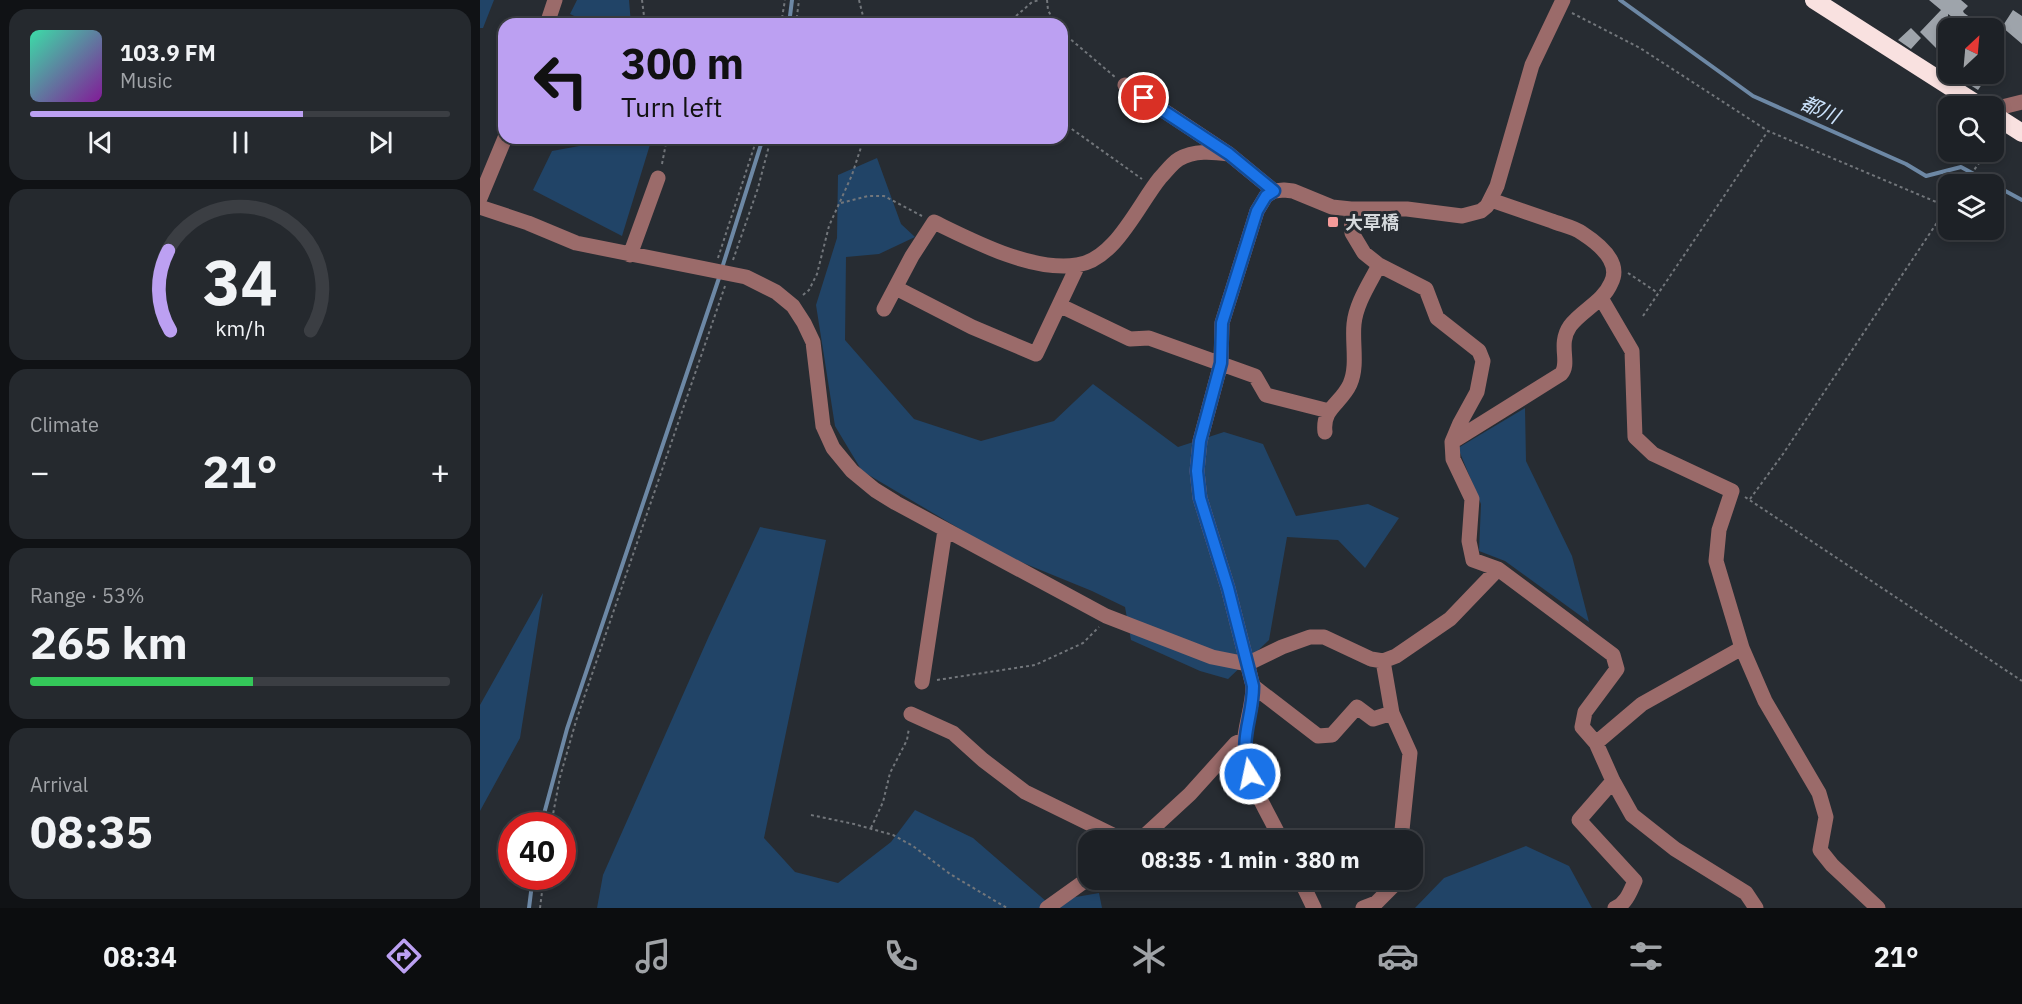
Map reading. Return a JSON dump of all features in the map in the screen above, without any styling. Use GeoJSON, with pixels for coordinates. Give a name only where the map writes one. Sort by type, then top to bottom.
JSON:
{"type":"FeatureCollection","features":[{"type":"Feature","properties":{"kind":"highway"},"geometry":{"type":"LineString","coordinates":[[1814,0],[1964,96]]}},
{"type":"Feature","properties":{"kind":"highway"},"geometry":{"type":"LineString","coordinates":[[2004,121],[2022,133]]}},
{"type":"Feature","properties":{"kind":"street"},"geometry":{"type":"LineString","coordinates":[[549,18],[555,0]]}},
{"type":"Feature","properties":{"kind":"street"},"geometry":{"type":"LineString","coordinates":[[1276,830],[1244,757],[1253,686],[1228,588],[1200,498],[1197,471],[1200,441],[1221,363],[1222,323],[1257,211],[1266,196],[1274,191],[1293,190],[1332,207],[1407,209],[1462,216],[1481,211],[1491,200],[1501,176],[1532,65],[1561,3]]}},
{"type":"Feature","properties":{"kind":"street"},"geometry":{"type":"LineString","coordinates":[[1125,85],[1229,154],[1274,191]]}},
{"type":"Feature","properties":{"kind":"street"},"geometry":{"type":"LineString","coordinates":[[2004,106],[2022,102]]}},
{"type":"Feature","properties":{"kind":"street"},"geometry":{"type":"LineString","coordinates":[[480,198],[502,144]]}},
{"type":"Feature","properties":{"kind":"street"},"geometry":{"type":"LineString","coordinates":[[884,309],[912,256],[934,222],[971,240],[1029,261],[1064,266],[1078,265],[1106,251],[1133,219],[1156,184],[1179,159],[1202,153],[1229,154]]}},
{"type":"Feature","properties":{"kind":"street"},"geometry":{"type":"LineString","coordinates":[[630,255],[658,178]]}},
{"type":"Feature","properties":{"kind":"street"},"geometry":{"type":"LineString","coordinates":[[1452,442],[1561,374],[1565,363],[1562,346],[1570,326],[1601,298],[1611,285],[1614,264],[1608,255],[1582,232],[1491,200]]}},
{"type":"Feature","properties":{"kind":"street"},"geometry":{"type":"LineString","coordinates":[[480,207],[528,223],[576,243],[722,271],[746,277],[764,285],[793,306],[804,322],[813,342],[823,426],[834,448],[852,471],[875,490],[945,530],[1106,616],[1212,657],[1247,664],[1282,647],[1310,637],[1324,638],[1371,659],[1383,661],[1396,656],[1449,619],[1498,568]]}},
{"type":"Feature","properties":{"kind":"street"},"geometry":{"type":"LineString","coordinates":[[1351,209],[1352,233],[1365,253],[1379,265],[1426,290],[1437,318],[1479,351],[1483,361],[1477,392],[1452,442],[1454,459],[1472,499],[1469,541],[1473,560],[1498,568],[1613,655],[1617,669],[1585,712],[1582,727],[1596,743],[1612,781],[1632,815],[1675,849],[1746,893],[1756,908]]}},
{"type":"Feature","properties":{"kind":"street"},"geometry":{"type":"LineString","coordinates":[[896,288],[972,327],[1036,354],[1061,306],[1078,265]]}},
{"type":"Feature","properties":{"kind":"street"},"geometry":{"type":"LineString","coordinates":[[1325,432],[1324,423],[1329,411],[1350,384],[1358,305],[1379,265]]}},
{"type":"Feature","properties":{"kind":"street"},"geometry":{"type":"LineString","coordinates":[[1601,298],[1632,351],[1635,437],[1653,454],[1732,491],[1719,530],[1716,561],[1742,648],[1766,701],[1819,793],[1826,817],[1820,850],[1832,865],[1878,908]]}},
{"type":"Feature","properties":{"kind":"street"},"geometry":{"type":"LineString","coordinates":[[1061,306],[1130,339],[1149,338],[1255,376],[1266,395],[1329,411]]}},
{"type":"Feature","properties":{"kind":"street"},"geometry":{"type":"LineString","coordinates":[[922,682],[945,530]]}},
{"type":"Feature","properties":{"kind":"street"},"geometry":{"type":"LineString","coordinates":[[1596,743],[1642,704],[1742,648]]}},
{"type":"Feature","properties":{"kind":"street"},"geometry":{"type":"LineString","coordinates":[[1383,661],[1392,714],[1410,753],[1402,830]]}},
{"type":"Feature","properties":{"kind":"street"},"geometry":{"type":"LineString","coordinates":[[1253,686],[1318,736],[1332,735],[1357,707],[1373,718],[1392,714]]}},
{"type":"Feature","properties":{"kind":"street"},"geometry":{"type":"LineString","coordinates":[[911,714],[953,733],[983,760],[1025,792],[1103,830]]}},
{"type":"Feature","properties":{"kind":"street"},"geometry":{"type":"LineString","coordinates":[[1151,830],[1191,795],[1236,743],[1245,739]]}},
{"type":"Feature","properties":{"kind":"street"},"geometry":{"type":"LineString","coordinates":[[1612,781],[1580,820],[1635,881],[1629,896],[1619,907],[1615,908]]}},
{"type":"Feature","properties":{"kind":"street"},"geometry":{"type":"LineString","coordinates":[[1047,908],[1078,886]]}},
{"type":"Feature","properties":{"kind":"street"},"geometry":{"type":"LineString","coordinates":[[1305,890],[1314,908]]}},
{"type":"Feature","properties":{"kind":"street"},"geometry":{"type":"LineString","coordinates":[[1363,908],[1376,903],[1389,890]]}},
{"type":"Feature","properties":{"kind":"path"},"geometry":{"type":"LineString","coordinates":[[642,0],[644,18]]}},
{"type":"Feature","properties":{"kind":"path"},"geometry":{"type":"LineString","coordinates":[[783,18],[785,0]]}},
{"type":"Feature","properties":{"kind":"path"},"geometry":{"type":"LineString","coordinates":[[797,18],[799,0]]}},
{"type":"Feature","properties":{"kind":"path"},"geometry":{"type":"LineString","coordinates":[[859,0],[864,18]]}},
{"type":"Feature","properties":{"kind":"path"},"geometry":{"type":"LineString","coordinates":[[1014,18],[1032,2],[1040,0]]}},
{"type":"Feature","properties":{"kind":"path"},"geometry":{"type":"LineString","coordinates":[[1047,0],[1052,18]]}},
{"type":"Feature","properties":{"kind":"path"},"geometry":{"type":"LineString","coordinates":[[1561,3],[1640,48],[1768,131],[1938,202]]}},
{"type":"Feature","properties":{"kind":"path"},"geometry":{"type":"LineString","coordinates":[[1068,37],[1125,85]]}},
{"type":"Feature","properties":{"kind":"path"},"geometry":{"type":"LineString","coordinates":[[1068,126],[1142,180],[1156,184]]}},
{"type":"Feature","properties":{"kind":"path"},"geometry":{"type":"LineString","coordinates":[[1643,316],[1768,131]]}},
{"type":"Feature","properties":{"kind":"path"},"geometry":{"type":"LineString","coordinates":[[658,178],[666,144]]}},
{"type":"Feature","properties":{"kind":"path"},"geometry":{"type":"LineString","coordinates":[[553,812],[576,721],[722,271],[755,144]]}},
{"type":"Feature","properties":{"kind":"path"},"geometry":{"type":"LineString","coordinates":[[722,271],[758,188],[769,144]]}},
{"type":"Feature","properties":{"kind":"path"},"geometry":{"type":"LineString","coordinates":[[793,306],[809,290],[817,274],[829,226],[841,203],[862,144]]}},
{"type":"Feature","properties":{"kind":"path"},"geometry":{"type":"LineString","coordinates":[[841,203],[868,196],[884,196],[934,222]]}},
{"type":"Feature","properties":{"kind":"path"},"geometry":{"type":"LineString","coordinates":[[1750,499],[1783,454],[1938,221]]}},
{"type":"Feature","properties":{"kind":"path"},"geometry":{"type":"LineString","coordinates":[[1614,264],[1658,293]]}},
{"type":"Feature","properties":{"kind":"path"},"geometry":{"type":"LineString","coordinates":[[1732,491],[1750,499],[2022,681]]}},
{"type":"Feature","properties":{"kind":"path"},"geometry":{"type":"LineString","coordinates":[[922,682],[1035,665],[1083,643],[1100,626],[1106,616]]}},
{"type":"Feature","properties":{"kind":"path"},"geometry":{"type":"LineString","coordinates":[[871,828],[883,802],[890,773],[907,740],[911,714]]}},
{"type":"Feature","properties":{"kind":"path"},"geometry":{"type":"LineString","coordinates":[[811,815],[893,835],[913,846],[950,874],[1006,908]]}},
{"type":"Feature","properties":{"kind":"path"},"geometry":{"type":"LineString","coordinates":[[540,908],[542,890]]}},
{"type":"Feature","properties":{"kind":"shaded area"},"geometry":{"type":"Polygon","coordinates":[[[480,0],[494,0],[483,28],[480,28],[480,0]]]}},
{"type":"Feature","properties":{"kind":"shaded area"},"geometry":{"type":"Polygon","coordinates":[[[577,0],[629,0],[630,18],[578,18],[570,14],[577,0]]]}},
{"type":"Feature","properties":{"kind":"shaded area"},"geometry":{"type":"Polygon","coordinates":[[[590,144],[650,144],[622,236],[533,190],[552,151],[590,144]]]}},
{"type":"Feature","properties":{"kind":"shaded area"},"geometry":{"type":"Polygon","coordinates":[[[877,158],[901,224],[915,237],[879,254],[846,257],[845,340],[914,419],[981,441],[1054,421],[1093,384],[1178,447],[1224,432],[1263,444],[1296,516],[1368,504],[1399,518],[1365,568],[1338,540],[1287,537],[1269,640],[1228,679],[1200,671],[1131,640],[1125,607],[1004,555],[862,471],[835,426],[816,305],[837,238],[838,175],[877,158]]]}},
{"type":"Feature","properties":{"kind":"shaded area"},"geometry":{"type":"Polygon","coordinates":[[[1525,408],[1526,461],[1572,556],[1589,622],[1505,561],[1479,551],[1481,504],[1458,448],[1525,408]]]}},
{"type":"Feature","properties":{"kind":"shaded area"},"geometry":{"type":"Polygon","coordinates":[[[760,527],[826,540],[764,838],[795,872],[838,883],[891,842],[915,810],[973,838],[1047,902],[1099,893],[1102,908],[597,908],[603,875],[760,527]]]}},
{"type":"Feature","properties":{"kind":"shaded area"},"geometry":{"type":"Polygon","coordinates":[[[543,593],[520,738],[480,811],[480,705],[543,593]]]}},
{"type":"Feature","properties":{"kind":"shaded area"},"geometry":{"type":"Polygon","coordinates":[[[1526,846],[1569,866],[1592,908],[1415,908],[1444,878],[1526,846]]]}},
{"type":"Feature","properties":{"kind":"building"},"geometry":{"type":"Polygon","coordinates":[[[1929,0],[1961,0],[1968,6],[1963,11],[1964,13],[1971,18],[1953,18],[1948,14],[1948,18],[1938,18],[1938,47],[1936,48],[1920,32],[1941,10],[1929,0]]]}},
{"type":"Feature","properties":{"kind":"building"},"geometry":{"type":"Polygon","coordinates":[[[2013,10],[2022,16],[2022,44],[2004,29],[2004,24],[2013,10]]]}},
{"type":"Feature","properties":{"kind":"building"},"geometry":{"type":"Polygon","coordinates":[[[1911,28],[1921,38],[1911,49],[1898,40],[1911,28]]]}},
{"type":"Feature","properties":{"kind":"building"},"geometry":{"type":"Polygon","coordinates":[[[1969,84],[1982,84],[1978,90],[1969,84]]]}},
{"type":"Feature","properties":{"kind":"waterway"},"geometry":{"type":"LineString","coordinates":[[790,18],[792,0]]}},
{"type":"Feature","properties":{"kind":"waterway","name":"都川"},"geometry":{"type":"LineString","coordinates":[[1620,0],[1753,96],[1906,164],[1926,176],[1961,167],[2022,200]]}},
{"type":"Feature","properties":{"kind":"waterway"},"geometry":{"type":"LineString","coordinates":[[722,268],[761,144]]}},
{"type":"Feature","properties":{"kind":"waterway"},"geometry":{"type":"LineString","coordinates":[[545,812],[567,729],[720,275]]}},
{"type":"Feature","properties":{"kind":"waterway"},"geometry":{"type":"LineString","coordinates":[[529,908],[531,890]]}},
{"type":"Feature","properties":{"kind":"place","name":"大草橋"},"geometry":{"type":"Point","coordinates":[1333,222]}},
{"type":"Feature","properties":{"kind":"route"},"geometry":{"type":"LineString","coordinates":[[1144,98],[1229,154],[1274,191],[1266,196],[1257,211],[1222,323],[1221,363],[1200,441],[1197,471],[1200,498],[1228,588],[1253,686],[1244,757],[1250,774]]}}]}
